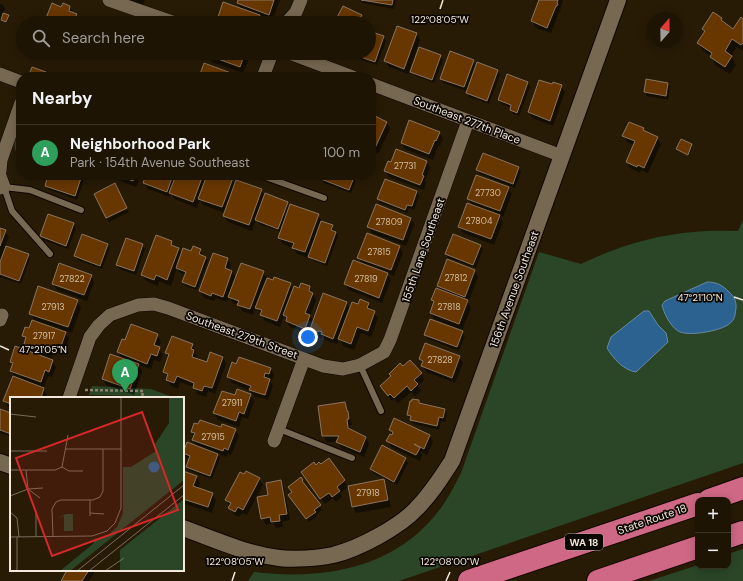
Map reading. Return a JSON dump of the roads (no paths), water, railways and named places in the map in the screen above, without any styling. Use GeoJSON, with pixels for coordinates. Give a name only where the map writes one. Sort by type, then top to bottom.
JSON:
{"type":"FeatureCollection","features":[{"type":"Feature","properties":{"kind":"highway"},"geometry":{"type":"LineString","coordinates":[[718,497],[743,488]]}},
{"type":"Feature","properties":{"kind":"highway","name":"State Route 18"},"geometry":{"type":"LineString","coordinates":[[469,581],[695,505]]}},
{"type":"Feature","properties":{"kind":"highway"},"geometry":{"type":"LineString","coordinates":[[731,536],[743,532]]}},
{"type":"Feature","properties":{"kind":"highway"},"geometry":{"type":"LineString","coordinates":[[598,581],[695,549]]}},
{"type":"Feature","properties":{"kind":"street"},"geometry":{"type":"LineString","coordinates":[[109,0],[155,16]]}},
{"type":"Feature","properties":{"kind":"street"},"geometry":{"type":"LineString","coordinates":[[292,16],[296,12],[301,0]]}},
{"type":"Feature","properties":{"kind":"street","name":"156th Avenue Southeast"},"geometry":{"type":"LineString","coordinates":[[184,528],[247,551],[280,558],[308,558],[334,555],[363,544],[391,529],[416,509],[438,484],[452,462],[618,0]]}},
{"type":"Feature","properties":{"kind":"street"},"geometry":{"type":"LineString","coordinates":[[265,72],[269,60]]}},
{"type":"Feature","properties":{"kind":"street"},"geometry":{"type":"LineString","coordinates":[[308,60],[340,72]]}},
{"type":"Feature","properties":{"kind":"street"},"geometry":{"type":"LineString","coordinates":[[0,74],[16,80]]}},
{"type":"Feature","properties":{"kind":"street","name":"Southeast 277th Place"},"geometry":{"type":"LineString","coordinates":[[376,86],[562,156]]}},
{"type":"Feature","properties":{"kind":"street"},"geometry":{"type":"LineString","coordinates":[[0,170],[1,160],[16,116]]}},
{"type":"Feature","properties":{"kind":"street","name":"155th Lane Southeast"},"geometry":{"type":"LineString","coordinates":[[360,365],[384,352],[390,340],[468,121]]}},
{"type":"Feature","properties":{"kind":"street","name":"Southeast 279th Street"},"geometry":{"type":"LineString","coordinates":[[71,394],[90,337],[99,325],[110,315],[138,305],[154,304],[168,308],[323,366],[343,369],[360,365]]}},
{"type":"Feature","properties":{"kind":"street"},"geometry":{"type":"LineString","coordinates":[[277,435],[304,359]]}},
{"type":"Feature","properties":{"kind":"street"},"geometry":{"type":"LineString","coordinates":[[0,462],[10,466]]}},
{"type":"Feature","properties":{"kind":"lane"},"geometry":{"type":"LineString","coordinates":[[274,180],[324,198]]}},
{"type":"Feature","properties":{"kind":"lane"},"geometry":{"type":"LineString","coordinates":[[1,184],[30,190],[82,210]]}},
{"type":"Feature","properties":{"kind":"lane"},"geometry":{"type":"LineString","coordinates":[[1,184],[12,211],[50,254]]}},
{"type":"Feature","properties":{"kind":"lane"},"geometry":{"type":"LineString","coordinates":[[360,365],[381,411]]}},
{"type":"Feature","properties":{"kind":"lane"},"geometry":{"type":"LineString","coordinates":[[277,435],[352,458]]}},
{"type":"Feature","properties":{"kind":"water"},"geometry":{"type":"Polygon","coordinates":[[[707,282],[719,284],[732,295],[736,306],[734,319],[725,327],[712,331],[682,333],[678,331],[672,326],[664,312],[662,305],[665,301],[707,282]]]}},
{"type":"Feature","properties":{"kind":"water"},"geometry":{"type":"Polygon","coordinates":[[[644,311],[649,311],[658,325],[666,333],[668,342],[636,372],[623,366],[612,356],[607,348],[611,337],[644,311]]]}},
{"type":"Feature","properties":{"kind":"place","name":"Neighborhood Park"},"geometry":{"type":"Point","coordinates":[125,392]}}]}
